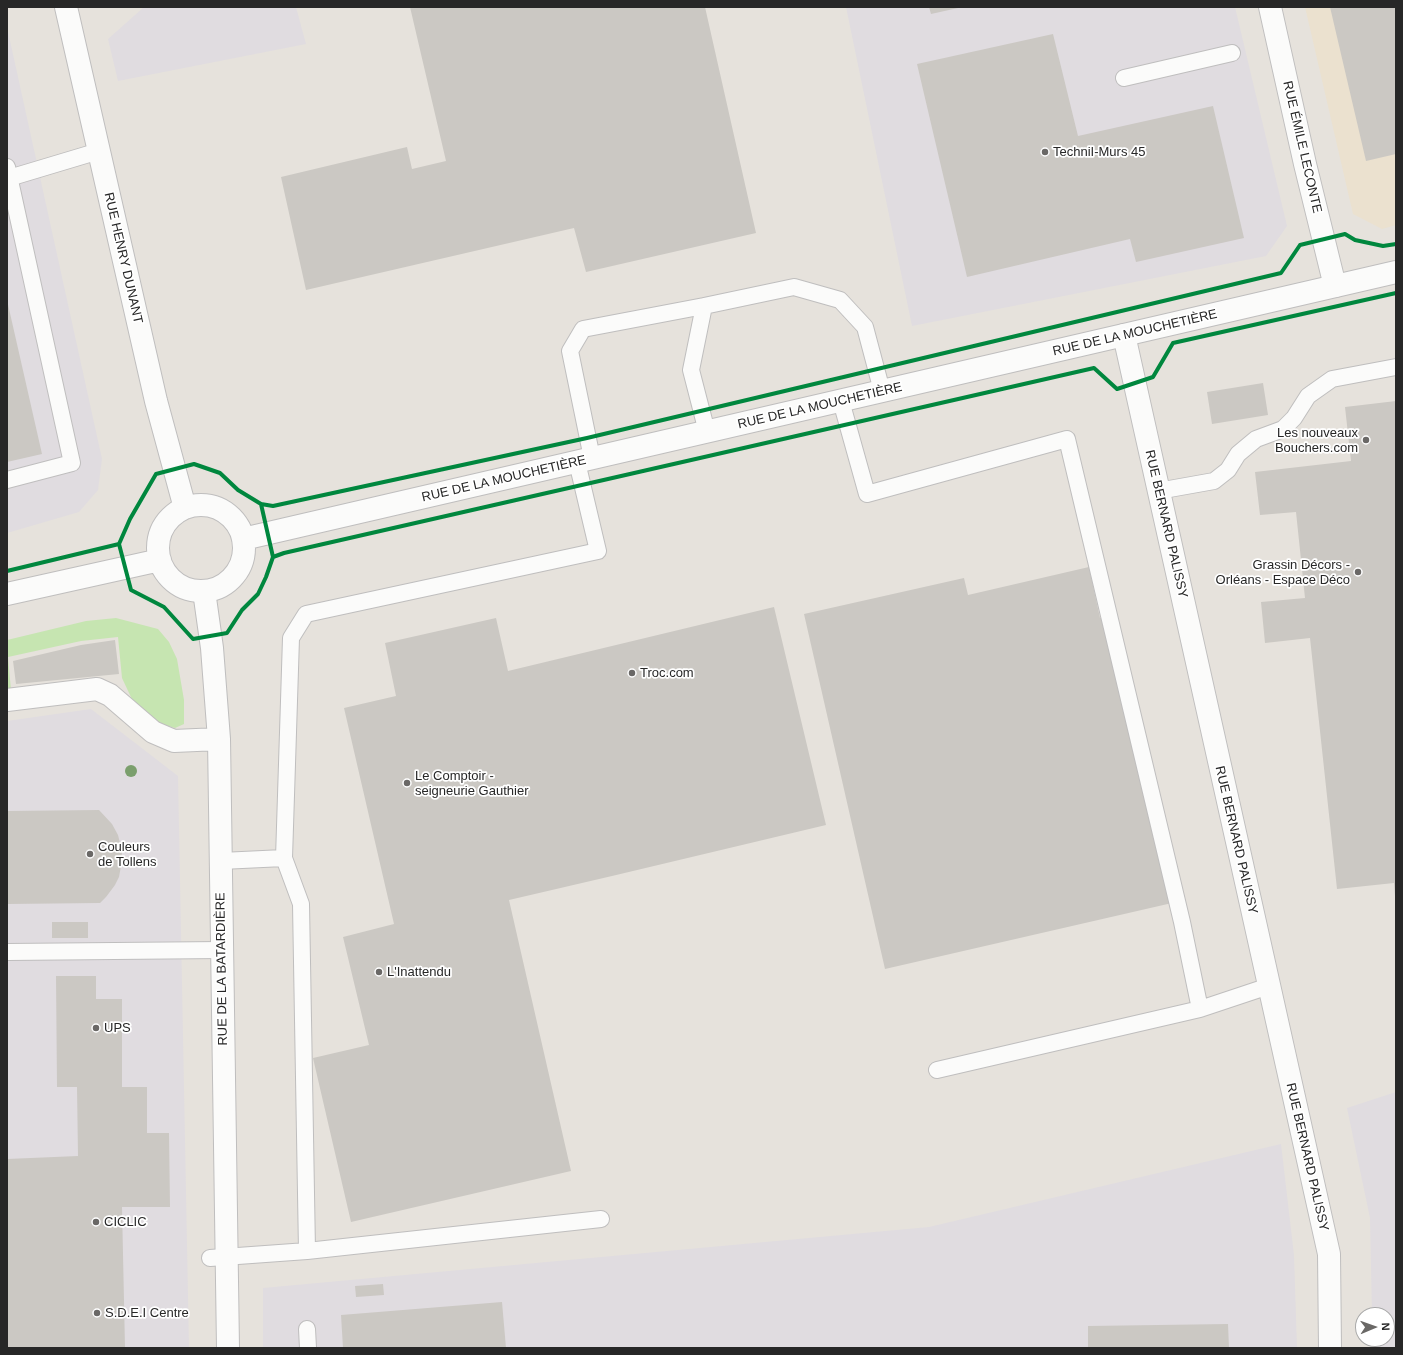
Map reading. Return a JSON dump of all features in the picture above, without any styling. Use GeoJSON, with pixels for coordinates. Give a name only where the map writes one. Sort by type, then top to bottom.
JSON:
{"type":"FeatureCollection","features":[{"type":"Feature","properties":{"kind":"street","name":"RUE HENRY DUNANT"},"geometry":{"type":"LineString","coordinates":[[66,7],[156,401],[185,508]]}},
{"type":"Feature","properties":{"kind":"street","name":"RUE ÉMILE LECONTE"},"geometry":{"type":"LineString","coordinates":[[1270,7],[1305,164],[1335,286]]}},
{"type":"Feature","properties":{"kind":"street","name":"RUE DE LA MOUCHETIÈRE"},"geometry":{"type":"LineString","coordinates":[[243,539],[1396,272]]}},
{"type":"Feature","properties":{"kind":"street","name":"RUE BERNARD PALISSY"},"geometry":{"type":"LineString","coordinates":[[1124,335],[1329,1254],[1330,1348]]}},
{"type":"Feature","properties":{"kind":"street"},"geometry":{"type":"LineString","coordinates":[[198,505],[210,506],[222,510],[232,518],[239,528],[243,539],[244,554],[239,568],[230,580],[218,588],[204,591],[190,590],[176,583],[166,573],[160,560],[158,547],[160,535],[166,523],[175,514],[185,508],[198,505]]}},
{"type":"Feature","properties":{"kind":"street"},"geometry":{"type":"LineString","coordinates":[[7,594],[160,560]]}},
{"type":"Feature","properties":{"kind":"street","name":"RUE DE LA BATARDIÈRE"},"geometry":{"type":"LineString","coordinates":[[204,591],[212,648],[220,739],[222,950],[218,1258],[228,1348]]}},
{"type":"Feature","properties":{"kind":"street"},"geometry":{"type":"LineString","coordinates":[[7,700],[97,689],[110,695],[153,732],[174,740],[220,739]]}},
{"type":"Feature","properties":{"kind":"lane"},"geometry":{"type":"LineString","coordinates":[[1124,78],[1232,53]]}},
{"type":"Feature","properties":{"kind":"lane"},"geometry":{"type":"LineString","coordinates":[[7,480],[72,463],[8,172],[99,151]]}},
{"type":"Feature","properties":{"kind":"lane"},"geometry":{"type":"LineString","coordinates":[[307,1251],[301,904],[284,858],[291,638],[306,614],[598,551],[584,460],[570,351],[583,329],[794,287],[840,300],[866,327],[882,391]]}},
{"type":"Feature","properties":{"kind":"lane"},"geometry":{"type":"LineString","coordinates":[[704,306],[691,370],[707,432]]}},
{"type":"Feature","properties":{"kind":"lane"},"geometry":{"type":"LineString","coordinates":[[1158,491],[1214,481],[1228,470],[1238,454],[1256,439],[1283,429],[1294,418],[1308,396],[1332,379],[1396,368]]}},
{"type":"Feature","properties":{"kind":"lane"},"geometry":{"type":"LineString","coordinates":[[841,401],[867,494],[1067,439],[1182,922],[1200,1009]]}},
{"type":"Feature","properties":{"kind":"lane"},"geometry":{"type":"LineString","coordinates":[[221,861],[284,858]]}},
{"type":"Feature","properties":{"kind":"lane"},"geometry":{"type":"LineString","coordinates":[[7,952],[222,950]]}},
{"type":"Feature","properties":{"kind":"lane"},"geometry":{"type":"LineString","coordinates":[[937,1070],[1200,1009],[1269,986]]}},
{"type":"Feature","properties":{"kind":"lane"},"geometry":{"type":"LineString","coordinates":[[218,1258],[307,1251],[601,1219]]}},
{"type":"Feature","properties":{"kind":"lane"},"geometry":{"type":"LineString","coordinates":[[307,1329],[308,1348]]}},
{"type":"Feature","properties":{"kind":"shaded area"},"geometry":{"type":"Polygon","coordinates":[[[144,7],[296,7],[306,44],[118,81],[108,39],[144,7]]]}},
{"type":"Feature","properties":{"kind":"shaded area"},"geometry":{"type":"Polygon","coordinates":[[[846,7],[1235,7],[1287,226],[1266,256],[912,326],[846,7]]]}},
{"type":"Feature","properties":{"kind":"shaded area"},"geometry":{"type":"Polygon","coordinates":[[[1305,7],[1396,7],[1396,225],[1382,229],[1353,214],[1305,7]]]}},
{"type":"Feature","properties":{"kind":"shaded area"},"geometry":{"type":"Polygon","coordinates":[[[7,27],[102,459],[98,490],[79,512],[7,533],[7,27]]]}},
{"type":"Feature","properties":{"kind":"shaded area"},"geometry":{"type":"Polygon","coordinates":[[[91,709],[178,776],[189,1348],[7,1348],[7,721],[91,709]]]}},
{"type":"Feature","properties":{"kind":"shaded area"},"geometry":{"type":"Polygon","coordinates":[[[1396,1092],[1396,1348],[1373,1348],[1395,1347],[1395,1307],[1372,1307],[1370,1218],[1347,1108],[1396,1092]]]}},
{"type":"Feature","properties":{"kind":"shaded area"},"geometry":{"type":"Polygon","coordinates":[[[1281,1144],[1294,1255],[1297,1348],[263,1348],[263,1288],[929,1227],[1281,1144]]]}},
{"type":"Feature","properties":{"kind":"green space"},"geometry":{"type":"Polygon","coordinates":[[[116,618],[158,629],[169,642],[177,659],[184,700],[184,724],[175,728],[158,723],[137,710],[122,678],[118,637],[81,641],[8,657],[11,690],[7,690],[7,640],[86,621],[116,618]]]}},
{"type":"Feature","properties":{"kind":"building"},"geometry":{"type":"Polygon","coordinates":[[[410,7],[705,7],[756,233],[586,272],[574,228],[306,290],[281,177],[407,147],[412,169],[446,161],[410,7]]]}},
{"type":"Feature","properties":{"kind":"building"},"geometry":{"type":"Polygon","coordinates":[[[929,7],[958,7],[958,8],[931,14],[929,7]]]}},
{"type":"Feature","properties":{"kind":"building"},"geometry":{"type":"Polygon","coordinates":[[[1330,7],[1396,7],[1396,154],[1366,161],[1330,7]]]}},
{"type":"Feature","properties":{"kind":"building"},"geometry":{"type":"Polygon","coordinates":[[[1053,34],[1078,136],[1213,106],[1244,238],[1136,262],[1130,239],[967,277],[917,64],[1053,34]]]}},
{"type":"Feature","properties":{"kind":"building"},"geometry":{"type":"Polygon","coordinates":[[[7,300],[42,454],[7,462],[7,300]]]}},
{"type":"Feature","properties":{"kind":"building"},"geometry":{"type":"Polygon","coordinates":[[[1263,383],[1268,415],[1212,424],[1207,392],[1263,383]]]}},
{"type":"Feature","properties":{"kind":"building"},"geometry":{"type":"Polygon","coordinates":[[[1396,401],[1395,896],[1394,883],[1337,889],[1310,638],[1265,643],[1261,602],[1305,598],[1296,512],[1260,515],[1255,472],[1351,461],[1345,407],[1396,401]]]}},
{"type":"Feature","properties":{"kind":"building"},"geometry":{"type":"Polygon","coordinates":[[[1089,567],[1100,618],[1106,617],[1172,903],[885,969],[804,614],[964,578],[968,595],[1089,567]]]}},
{"type":"Feature","properties":{"kind":"building"},"geometry":{"type":"Polygon","coordinates":[[[774,607],[826,825],[509,900],[571,1171],[351,1222],[313,1058],[369,1045],[343,937],[394,924],[344,708],[396,696],[385,643],[496,618],[508,671],[774,607]]]}},
{"type":"Feature","properties":{"kind":"building"},"geometry":{"type":"Polygon","coordinates":[[[115,640],[119,674],[16,684],[13,661],[81,645],[115,640]]]}},
{"type":"Feature","properties":{"kind":"building"},"geometry":{"type":"Polygon","coordinates":[[[99,810],[112,824],[118,835],[122,851],[119,877],[106,897],[100,903],[7,904],[7,811],[99,810]]]}},
{"type":"Feature","properties":{"kind":"building"},"geometry":{"type":"Polygon","coordinates":[[[52,922],[88,922],[88,938],[52,938],[52,922]]]}},
{"type":"Feature","properties":{"kind":"building"},"geometry":{"type":"Polygon","coordinates":[[[56,976],[96,976],[96,999],[122,999],[122,1087],[147,1087],[147,1133],[169,1133],[170,1207],[122,1207],[125,1348],[7,1348],[7,1159],[78,1156],[77,1087],[57,1087],[56,976]]]}},
{"type":"Feature","properties":{"kind":"building"},"geometry":{"type":"Polygon","coordinates":[[[383,1284],[384,1295],[356,1297],[355,1286],[383,1284]]]}},
{"type":"Feature","properties":{"kind":"building"},"geometry":{"type":"Polygon","coordinates":[[[502,1302],[506,1348],[343,1348],[341,1315],[502,1302]]]}},
{"type":"Feature","properties":{"kind":"building"},"geometry":{"type":"Polygon","coordinates":[[[1228,1324],[1229,1348],[1088,1348],[1088,1326],[1228,1324]]]}},
{"type":"Feature","properties":{"kind":"cycle path"},"geometry":{"type":"LineString","coordinates":[[1396,244],[1383,246],[1355,240],[1345,234],[1300,245],[1281,273],[587,438],[273,506],[261,504],[238,490],[220,473],[194,464],[156,474],[130,519],[119,544],[131,590],[164,607],[193,639],[227,633],[242,610],[258,594],[273,557],[284,553],[1094,368],[1117,389],[1153,377],[1173,343],[1396,293]]}},
{"type":"Feature","properties":{"kind":"cycle path"},"geometry":{"type":"LineString","coordinates":[[261,504],[273,557]]}},
{"type":"Feature","properties":{"kind":"cycle path"},"geometry":{"type":"LineString","coordinates":[[7,571],[119,544]]}},
{"type":"Feature","properties":{"kind":"place","name":"TechniI-Murs 45"},"geometry":{"type":"Point","coordinates":[1045,152]}},
{"type":"Feature","properties":{"kind":"place","name":"Les nouveaux Bouchers.com"},"geometry":{"type":"Point","coordinates":[1366,440]}},
{"type":"Feature","properties":{"kind":"place","name":"Grassin Décors - Orléans - Espace Déco"},"geometry":{"type":"Point","coordinates":[1358,572]}},
{"type":"Feature","properties":{"kind":"place","name":"Troc.com"},"geometry":{"type":"Point","coordinates":[632,673]}},
{"type":"Feature","properties":{"kind":"place","name":"Le Comptoir - seigneurie Gauthier"},"geometry":{"type":"Point","coordinates":[407,783]}},
{"type":"Feature","properties":{"kind":"place","name":"Couleurs de Tollens"},"geometry":{"type":"Point","coordinates":[90,854]}},
{"type":"Feature","properties":{"kind":"place","name":"L'Inattendu"},"geometry":{"type":"Point","coordinates":[379,972]}},
{"type":"Feature","properties":{"kind":"place","name":"UPS"},"geometry":{"type":"Point","coordinates":[96,1028]}},
{"type":"Feature","properties":{"kind":"place","name":"CICLIC"},"geometry":{"type":"Point","coordinates":[96,1222]}},
{"type":"Feature","properties":{"kind":"place","name":"S.D.E.I Centre"},"geometry":{"type":"Point","coordinates":[97,1313]}}]}
